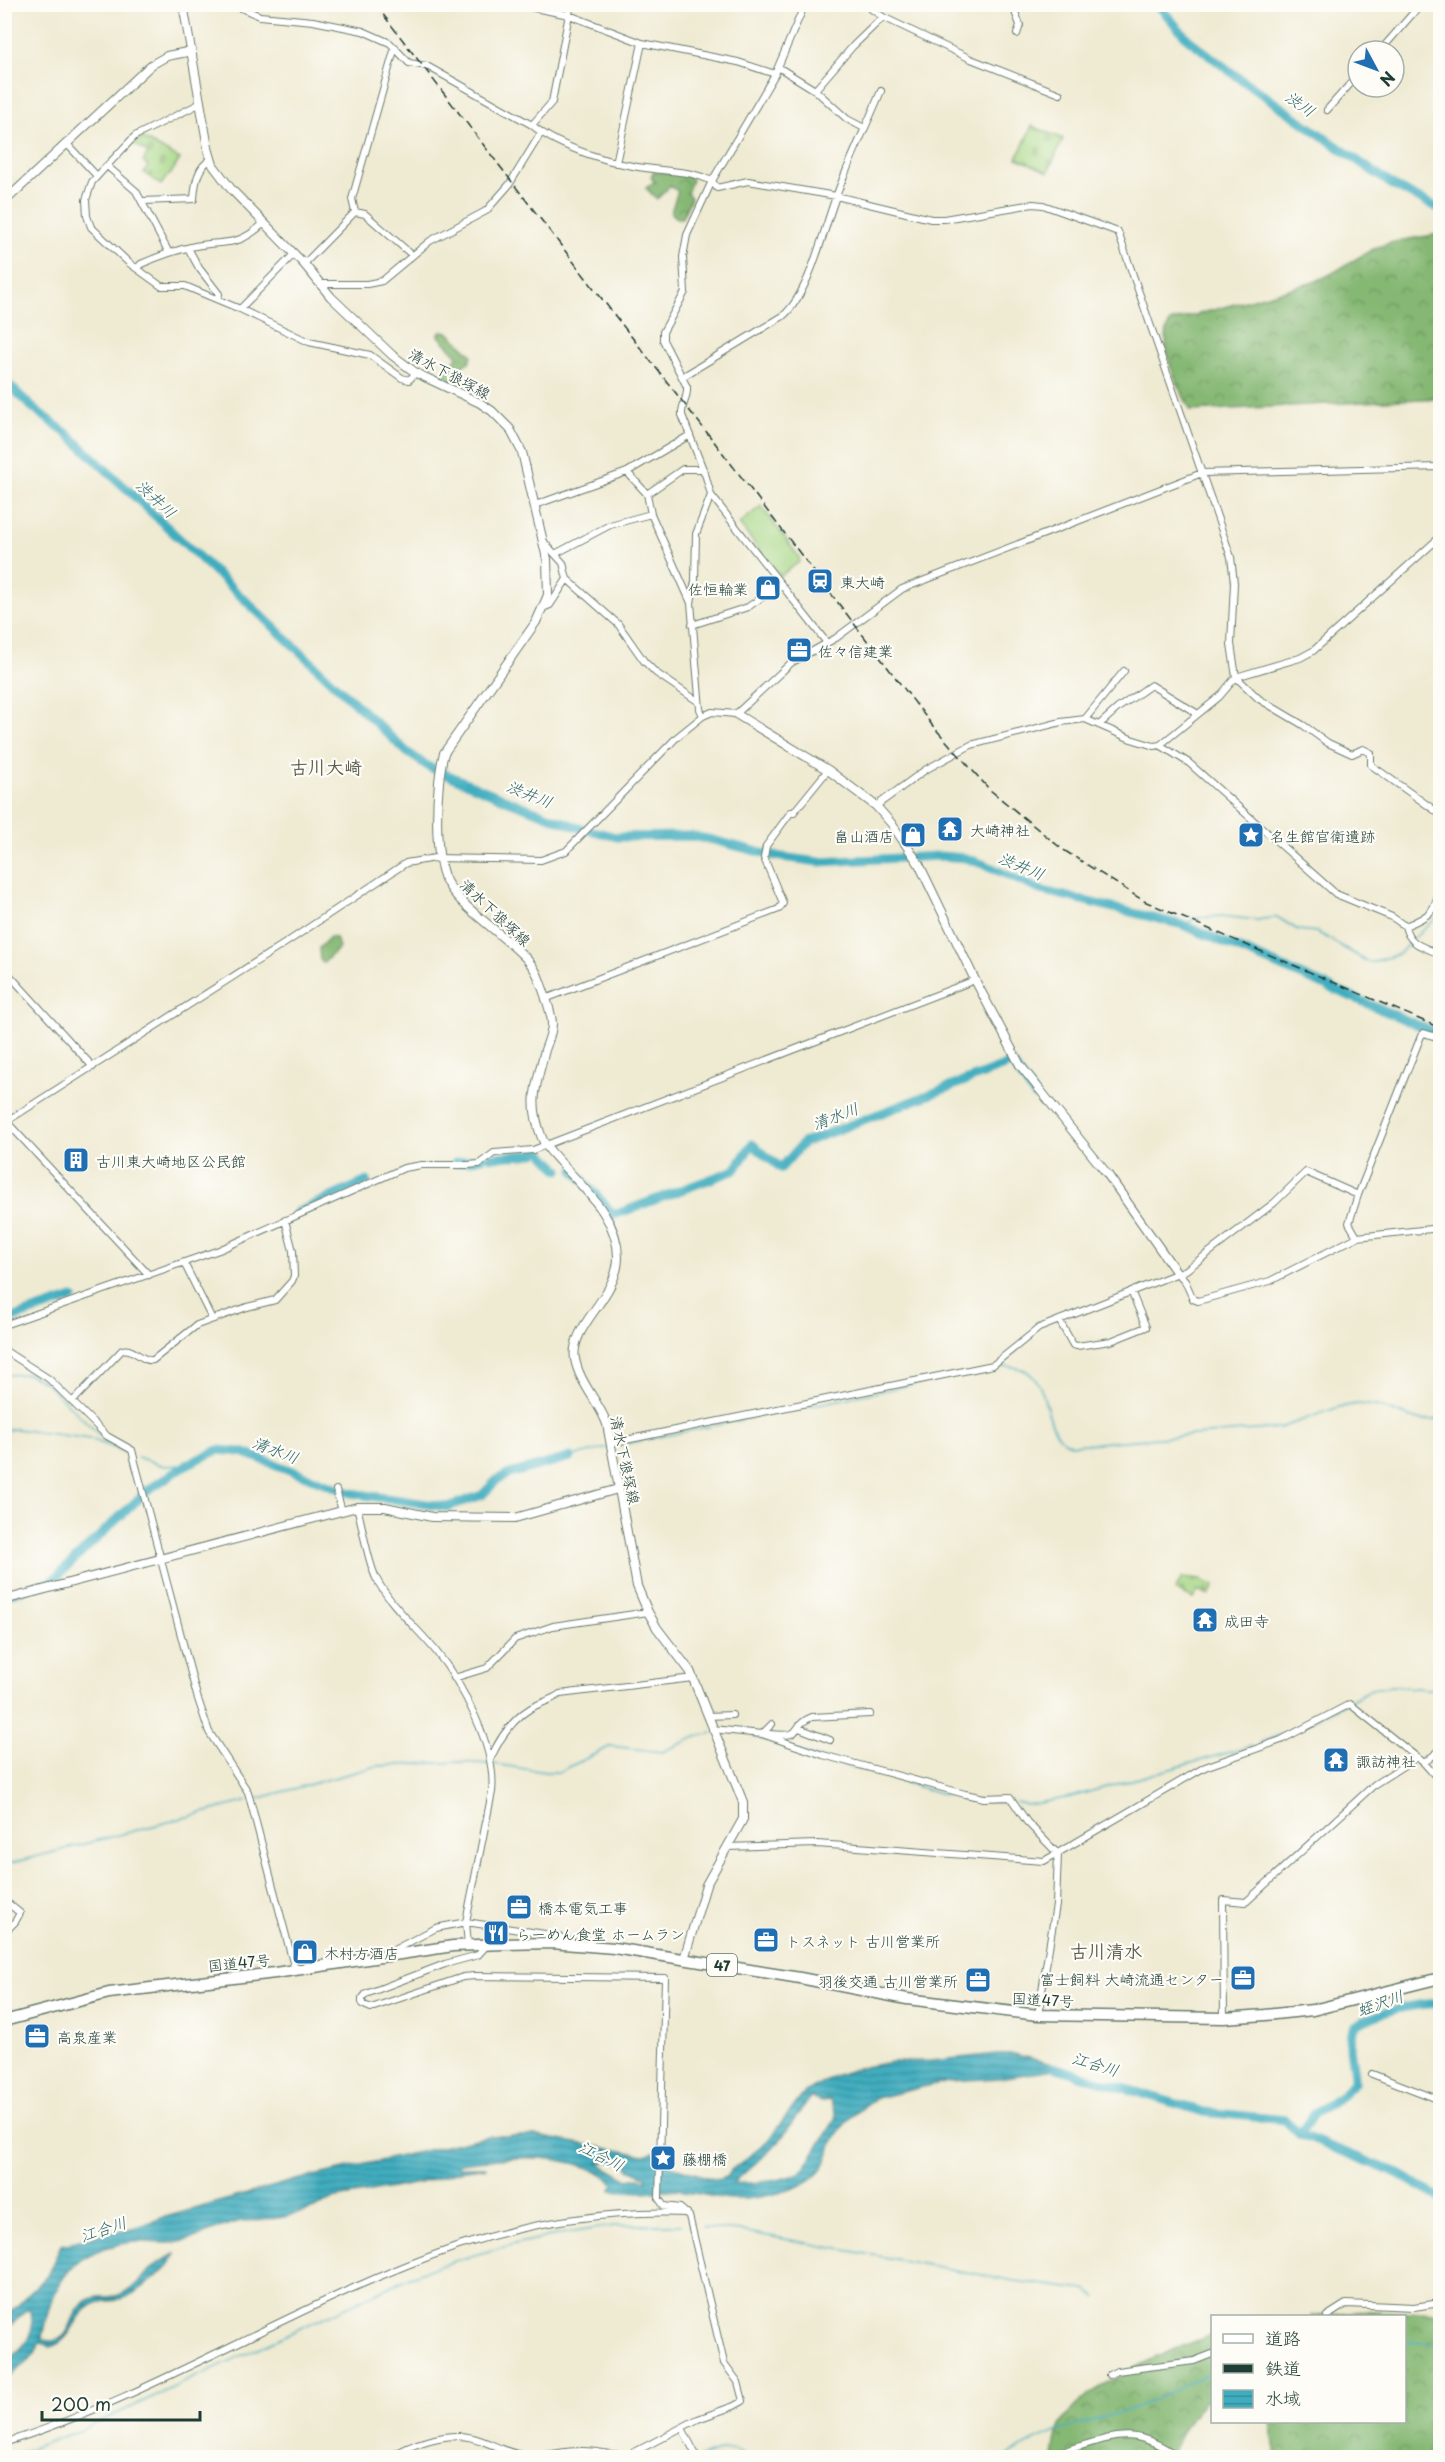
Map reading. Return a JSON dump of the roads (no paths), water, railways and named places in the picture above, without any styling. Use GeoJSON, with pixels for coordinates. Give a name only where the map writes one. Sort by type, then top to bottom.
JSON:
{"type":"FeatureCollection","features":[{"type":"Feature","properties":{"kind":"highway","name":"国道47号"},"geometry":{"type":"LineString","coordinates":[[4,2021],[109,1993],[488,1944],[578,1945],[614,1948],[907,1999],[1038,2015],[1224,2018],[1313,2010],[1440,1978]]}},
{"type":"Feature","properties":{"kind":"main road","name":"清水下狼塚線"},"geometry":{"type":"LineString","coordinates":[[183,4],[211,160],[231,189],[304,264],[331,297],[392,355],[416,373],[480,403],[503,421],[517,440],[522,452],[536,506],[544,542],[549,584],[543,608],[536,622],[449,744],[440,772],[438,832],[441,858],[449,886],[529,960],[538,977],[545,999],[552,1025],[533,1102],[545,1145],[606,1215],[617,1245],[617,1268],[611,1287],[579,1336],[574,1351],[577,1366],[602,1411],[611,1446],[634,1578],[648,1612],[665,1640],[690,1671],[732,1772],[745,1812],[703,1892],[684,1959]]}},
{"type":"Feature","properties":{"kind":"street"},"geometry":{"type":"LineString","coordinates":[[232,4],[260,15],[349,27],[383,39],[409,63],[427,66],[532,125],[541,133],[598,158],[616,163],[689,172],[712,182],[717,188],[748,181],[836,196],[931,219],[944,219],[1033,204],[1043,205],[1118,232],[1232,557],[1234,583],[1231,644],[1236,677],[1258,699],[1303,725],[1328,743],[1352,754],[1363,749],[1371,753],[1371,765],[1440,814]]}},
{"type":"Feature","properties":{"kind":"street"},"geometry":{"type":"LineString","coordinates":[[515,4],[569,15],[642,43],[738,62],[775,74]]}},
{"type":"Feature","properties":{"kind":"street"},"geometry":{"type":"LineString","coordinates":[[532,125],[552,102],[571,4]]}},
{"type":"Feature","properties":{"kind":"street"},"geometry":{"type":"LineString","coordinates":[[805,4],[775,74],[712,182],[687,235],[683,257],[685,292],[663,332],[663,340],[687,387],[688,394],[681,409],[682,415],[711,495],[827,643]]}},
{"type":"Feature","properties":{"kind":"street"},"geometry":{"type":"LineString","coordinates":[[864,4],[883,18],[1000,71],[1060,94]]}},
{"type":"Feature","properties":{"kind":"street"},"geometry":{"type":"LineString","coordinates":[[1012,4],[1020,24],[1017,34]]}},
{"type":"Feature","properties":{"kind":"street"},"geometry":{"type":"LineString","coordinates":[[1390,39],[1421,4]]}},
{"type":"Feature","properties":{"kind":"street"},"geometry":{"type":"LineString","coordinates":[[815,90],[852,46],[883,18]]}},
{"type":"Feature","properties":{"kind":"street"},"geometry":{"type":"LineString","coordinates":[[616,163],[642,43]]}},
{"type":"Feature","properties":{"kind":"street"},"geometry":{"type":"LineString","coordinates":[[355,212],[352,199],[394,47]]}},
{"type":"Feature","properties":{"kind":"street"},"geometry":{"type":"LineString","coordinates":[[4,202],[151,65],[167,56],[192,51]]}},
{"type":"Feature","properties":{"kind":"street"},"geometry":{"type":"LineString","coordinates":[[778,67],[815,90],[847,119],[864,128]]}},
{"type":"Feature","properties":{"kind":"street"},"geometry":{"type":"LineString","coordinates":[[1327,110],[1346,89]]}},
{"type":"Feature","properties":{"kind":"street"},"geometry":{"type":"LineString","coordinates":[[682,377],[783,316],[795,303],[812,264],[836,196],[881,91]]}},
{"type":"Feature","properties":{"kind":"street"},"geometry":{"type":"LineString","coordinates":[[200,104],[135,136],[97,176],[86,200],[87,216],[91,227],[160,286],[185,286],[309,342],[370,356],[402,378],[409,380],[416,373]]}},
{"type":"Feature","properties":{"kind":"street"},"geometry":{"type":"LineString","coordinates":[[322,284],[368,284],[382,281],[440,235],[493,206],[517,173],[541,133]]}},
{"type":"Feature","properties":{"kind":"street"},"geometry":{"type":"LineString","coordinates":[[67,144],[97,176]]}},
{"type":"Feature","properties":{"kind":"street"},"geometry":{"type":"LineString","coordinates":[[143,201],[194,199],[196,181],[206,163],[211,160]]}},
{"type":"Feature","properties":{"kind":"street"},"geometry":{"type":"LineString","coordinates":[[107,166],[131,185],[143,201],[169,253]]}},
{"type":"Feature","properties":{"kind":"street"},"geometry":{"type":"LineString","coordinates":[[355,212],[365,214],[412,255]]}},
{"type":"Feature","properties":{"kind":"street"},"geometry":{"type":"LineString","coordinates":[[304,264],[355,212]]}},
{"type":"Feature","properties":{"kind":"street"},"geometry":{"type":"LineString","coordinates":[[137,268],[141,264],[169,253],[188,248],[236,242],[264,223]]}},
{"type":"Feature","properties":{"kind":"street"},"geometry":{"type":"LineString","coordinates":[[188,248],[199,268],[219,294],[217,299]]}},
{"type":"Feature","properties":{"kind":"street"},"geometry":{"type":"LineString","coordinates":[[240,309],[294,254]]}},
{"type":"Feature","properties":{"kind":"street"},"geometry":{"type":"LineString","coordinates":[[536,506],[627,472],[690,435]]}},
{"type":"Feature","properties":{"kind":"street"},"geometry":{"type":"LineString","coordinates":[[736,714],[791,663],[854,626],[902,589],[1202,473],[1440,467]]}},
{"type":"Feature","properties":{"kind":"street"},"geometry":{"type":"LineString","coordinates":[[647,494],[683,469],[703,468]]}},
{"type":"Feature","properties":{"kind":"street"},"geometry":{"type":"LineString","coordinates":[[627,472],[647,494],[651,514],[691,603]]}},
{"type":"Feature","properties":{"kind":"street"},"geometry":{"type":"LineString","coordinates":[[703,716],[699,702],[691,603],[695,581],[696,534],[711,495]]}},
{"type":"Feature","properties":{"kind":"street"},"geometry":{"type":"LineString","coordinates":[[555,554],[610,525],[651,514]]}},
{"type":"Feature","properties":{"kind":"street"},"geometry":{"type":"LineString","coordinates":[[876,806],[925,770],[971,745],[1061,722],[1085,719],[1139,741],[1154,746],[1160,745],[1219,697],[1236,677],[1300,658],[1313,651],[1440,537]]}},
{"type":"Feature","properties":{"kind":"street"},"geometry":{"type":"LineString","coordinates":[[544,542],[562,563],[567,579],[618,624],[644,661],[656,673],[699,702]]}},
{"type":"Feature","properties":{"kind":"street"},"geometry":{"type":"LineString","coordinates":[[543,608],[550,605],[567,579]]}},
{"type":"Feature","properties":{"kind":"street"},"geometry":{"type":"LineString","coordinates":[[692,625],[748,607],[781,584]]}},
{"type":"Feature","properties":{"kind":"street"},"geometry":{"type":"LineString","coordinates":[[1085,719],[1124,671]]}},
{"type":"Feature","properties":{"kind":"street"},"geometry":{"type":"LineString","coordinates":[[1099,725],[1118,708],[1151,686],[1198,714]]}},
{"type":"Feature","properties":{"kind":"street"},"geometry":{"type":"LineString","coordinates":[[149,1275],[5,1122],[287,942],[397,868],[415,860],[441,858],[541,860],[566,851],[677,737],[703,716],[712,712],[736,714],[828,770],[876,806],[912,852],[1020,1065],[1114,1184],[1185,1281],[1193,1299],[1198,1301],[1270,1281],[1357,1237],[1440,1228]]}},
{"type":"Feature","properties":{"kind":"street"},"geometry":{"type":"LineString","coordinates":[[1160,745],[1189,763],[1336,894],[1364,905],[1405,926],[1411,940],[1440,954]]}},
{"type":"Feature","properties":{"kind":"street"},"geometry":{"type":"LineString","coordinates":[[545,999],[779,909],[783,903],[764,858],[765,849],[791,812],[793,813],[828,770]]}},
{"type":"Feature","properties":{"kind":"street"},"geometry":{"type":"LineString","coordinates":[[1405,926],[1423,919],[1432,912],[1440,884]]}},
{"type":"Feature","properties":{"kind":"street"},"geometry":{"type":"LineString","coordinates":[[4,969],[93,1067]]}},
{"type":"Feature","properties":{"kind":"street"},"geometry":{"type":"LineString","coordinates":[[4,1325],[219,1250],[404,1168],[422,1165],[479,1164],[494,1153],[527,1152],[975,980]]}},
{"type":"Feature","properties":{"kind":"street"},"geometry":{"type":"LineString","coordinates":[[1357,1237],[1349,1223],[1358,1195],[1421,1036],[1424,1033],[1436,1037],[1440,1021]]}},
{"type":"Feature","properties":{"kind":"street"},"geometry":{"type":"LineString","coordinates":[[611,1446],[993,1365],[1039,1328],[1186,1270],[1274,1203],[1306,1172],[1358,1195]]}},
{"type":"Feature","properties":{"kind":"street"},"geometry":{"type":"LineString","coordinates":[[73,1401],[122,1350],[131,1350],[146,1360],[153,1360],[172,1348],[192,1329],[212,1319],[246,1307],[272,1302],[292,1281],[293,1251],[285,1220]]}},
{"type":"Feature","properties":{"kind":"street"},"geometry":{"type":"LineString","coordinates":[[184,1263],[212,1319]]}},
{"type":"Feature","properties":{"kind":"street"},"geometry":{"type":"LineString","coordinates":[[1059,1320],[1073,1345],[1111,1341],[1146,1327],[1131,1292]]}},
{"type":"Feature","properties":{"kind":"street"},"geometry":{"type":"LineString","coordinates":[[4,1350],[49,1379],[107,1436],[132,1450],[135,1456],[197,1696],[209,1732],[248,1792],[294,1970]]}},
{"type":"Feature","properties":{"kind":"street"},"geometry":{"type":"LineString","coordinates":[[4,1600],[357,1507],[385,1507],[432,1518],[515,1518],[618,1489]]}},
{"type":"Feature","properties":{"kind":"street"},"geometry":{"type":"LineString","coordinates":[[336,1490],[342,1511]]}},
{"type":"Feature","properties":{"kind":"street"},"geometry":{"type":"LineString","coordinates":[[357,1507],[376,1578],[454,1678],[473,1712],[491,1763],[492,1792],[466,1922],[468,1946]]}},
{"type":"Feature","properties":{"kind":"street"},"geometry":{"type":"LineString","coordinates":[[454,1678],[487,1668],[516,1639],[553,1626],[648,1612]]}},
{"type":"Feature","properties":{"kind":"street"},"geometry":{"type":"LineString","coordinates":[[491,1763],[503,1735],[512,1724],[533,1706],[542,1705],[561,1694],[693,1678]]}},
{"type":"Feature","properties":{"kind":"street"},"geometry":{"type":"LineString","coordinates":[[728,1847],[817,1844],[1036,1862],[1058,1854],[1205,1767],[1281,1740],[1350,1704],[1417,1757],[1440,1781]]}},
{"type":"Feature","properties":{"kind":"street"},"geometry":{"type":"LineString","coordinates":[[714,1732],[792,1736],[805,1721],[812,1717],[870,1714]]}},
{"type":"Feature","properties":{"kind":"street"},"geometry":{"type":"LineString","coordinates":[[708,1716],[732,1715]]}},
{"type":"Feature","properties":{"kind":"street"},"geometry":{"type":"LineString","coordinates":[[762,1734],[772,1724]]}},
{"type":"Feature","properties":{"kind":"street"},"geometry":{"type":"LineString","coordinates":[[799,1728],[830,1740]]}},
{"type":"Feature","properties":{"kind":"street"},"geometry":{"type":"LineString","coordinates":[[762,1734],[823,1755],[965,1794],[984,1798],[1010,1797],[1027,1822],[1058,1854],[1056,1905],[1038,2015]]}},
{"type":"Feature","properties":{"kind":"street"},"geometry":{"type":"LineString","coordinates":[[1424,1763],[1440,1750]]}},
{"type":"Feature","properties":{"kind":"street"},"geometry":{"type":"LineString","coordinates":[[1224,2018],[1223,1900],[1246,1902],[1375,1784],[1417,1757]]}},
{"type":"Feature","properties":{"kind":"street"},"geometry":{"type":"LineString","coordinates":[[4,1900],[20,1913],[4,1933]]}},
{"type":"Feature","properties":{"kind":"street"},"geometry":{"type":"LineString","coordinates":[[382,1956],[436,1928],[466,1922],[558,1936],[578,1945]]}},
{"type":"Feature","properties":{"kind":"street"},"geometry":{"type":"LineString","coordinates":[[389,2457],[419,2443],[460,2436],[476,2438],[506,2452],[527,2456],[550,2456],[581,2451],[620,2456],[631,2454],[698,2419],[743,2401],[738,2382],[724,2363],[688,2213],[680,2208],[664,2206],[660,2199],[666,1984],[663,1978],[463,1977],[371,2008],[362,2004],[362,1999],[366,1994],[445,1964],[478,1955],[488,1944]]}},
{"type":"Feature","properties":{"kind":"street"},"geometry":{"type":"LineString","coordinates":[[1372,2074],[1440,2100]]}},
{"type":"Feature","properties":{"kind":"street"},"geometry":{"type":"LineString","coordinates":[[4,2443],[100,2408],[400,2267],[461,2245],[547,2224],[612,2215],[688,2213]]}},
{"type":"Feature","properties":{"kind":"street"},"geometry":{"type":"LineString","coordinates":[[1329,2315],[1346,2304],[1414,2307],[1440,2303]]}},
{"type":"Feature","properties":{"kind":"street"},"geometry":{"type":"LineString","coordinates":[[1109,2375],[1117,2371],[1194,2361],[1211,2354]]}},
{"type":"Feature","properties":{"kind":"street"},"geometry":{"type":"LineString","coordinates":[[682,2428],[696,2455]]}},
{"type":"Feature","properties":{"kind":"street"},"geometry":{"type":"LineString","coordinates":[[1054,2457],[1061,2452],[1126,2434],[1140,2437],[1180,2457]]}},
{"type":"Feature","properties":{"kind":"water"},"geometry":{"type":"Polygon","coordinates":[[[1014,2054],[1067,2068],[999,2078],[948,2081],[876,2098],[858,2111],[837,2134],[823,2167],[814,2177],[793,2188],[769,2195],[735,2199],[684,2192],[680,2189],[642,2192],[611,2190],[613,2185],[605,2176],[571,2163],[540,2158],[493,2160],[458,2165],[460,2167],[487,2167],[459,2171],[419,2183],[332,2199],[289,2216],[240,2221],[180,2242],[134,2242],[113,2246],[95,2252],[81,2260],[69,2271],[52,2299],[42,2337],[48,2341],[63,2337],[76,2312],[87,2301],[124,2293],[157,2264],[175,2254],[151,2282],[125,2298],[98,2303],[85,2310],[58,2344],[50,2347],[41,2341],[27,2362],[5,2378],[5,2363],[27,2341],[32,2319],[30,2311],[26,2310],[5,2332],[5,2318],[47,2276],[61,2245],[99,2234],[129,2230],[162,2218],[296,2180],[489,2136],[537,2136],[644,2155],[653,2152],[662,2154],[671,2166],[717,2180],[726,2177],[731,2170],[765,2144],[805,2092],[834,2076],[858,2068],[891,2062],[1014,2054]],[[810,2097],[778,2143],[733,2183],[781,2179],[804,2169],[835,2120],[836,2114],[829,2099],[822,2102],[810,2097]],[[608,2161],[598,2163],[628,2180],[639,2178],[646,2181],[647,2177],[629,2169],[628,2164],[608,2161]]]}},
{"type":"Feature","properties":{"kind":"waterway","name":"渋川"},"geometry":{"type":"LineString","coordinates":[[1157,4],[1188,39],[1235,75],[1394,186],[1440,209]]}},
{"type":"Feature","properties":{"kind":"waterway","name":"渋井川"},"geometry":{"type":"LineString","coordinates":[[4,380],[33,408],[69,435],[407,752],[429,767],[577,827],[617,837],[691,836],[774,856],[819,862],[940,856],[966,858],[1040,890],[1183,925],[1434,1032]]}},
{"type":"Feature","properties":{"kind":"waterway"},"geometry":{"type":"LineString","coordinates":[[1414,938],[1440,915]]}},
{"type":"Feature","properties":{"kind":"waterway"},"geometry":{"type":"LineString","coordinates":[[1183,925],[1196,918],[1221,916],[1257,920],[1277,917],[1298,930],[1317,932],[1370,963],[1399,954],[1411,941]]}},
{"type":"Feature","properties":{"kind":"waterway","name":"清水川"},"geometry":{"type":"LineString","coordinates":[[574,1170],[614,1215],[735,1170],[752,1144],[781,1168],[803,1143],[1012,1063],[1035,1096]]}},
{"type":"Feature","properties":{"kind":"waterway","name":"清水川"},"geometry":{"type":"LineString","coordinates":[[491,1157],[526,1155],[541,1151],[559,1170]]}},
{"type":"Feature","properties":{"kind":"waterway","name":"清水川"},"geometry":{"type":"LineString","coordinates":[[455,1163],[482,1158]]}},
{"type":"Feature","properties":{"kind":"waterway","name":"清水川"},"geometry":{"type":"LineString","coordinates":[[297,1212],[367,1181]]}},
{"type":"Feature","properties":{"kind":"waterway","name":"清水川"},"geometry":{"type":"LineString","coordinates":[[4,1321],[73,1298]]}},
{"type":"Feature","properties":{"kind":"waterway"},"geometry":{"type":"LineString","coordinates":[[998,1367],[1018,1368],[1031,1375],[1040,1386],[1054,1428],[1061,1438],[1074,1445],[1280,1428],[1339,1407],[1358,1404],[1376,1406],[1422,1421],[1440,1419]]}},
{"type":"Feature","properties":{"kind":"waterway"},"geometry":{"type":"LineString","coordinates":[[4,1375],[28,1374],[45,1382],[108,1443]]}},
{"type":"Feature","properties":{"kind":"waterway"},"geometry":{"type":"LineString","coordinates":[[615,1446],[954,1376]]}},
{"type":"Feature","properties":{"kind":"waterway"},"geometry":{"type":"LineString","coordinates":[[4,1430],[16,1429],[91,1439],[130,1454]]}},
{"type":"Feature","properties":{"kind":"waterway"},"geometry":{"type":"LineString","coordinates":[[571,1457],[607,1448]]}},
{"type":"Feature","properties":{"kind":"waterway","name":"清水川"},"geometry":{"type":"LineString","coordinates":[[4,1595],[51,1582],[148,1490],[186,1465],[218,1450],[242,1452],[351,1493],[447,1507],[482,1495],[498,1479],[509,1474],[571,1457]]}},
{"type":"Feature","properties":{"kind":"waterway"},"geometry":{"type":"LineString","coordinates":[[137,1457],[164,1466],[186,1465]]}},
{"type":"Feature","properties":{"kind":"waterway"},"geometry":{"type":"LineString","coordinates":[[1259,1743],[1291,1731],[1372,1689],[1391,1686],[1440,1690]]}},
{"type":"Feature","properties":{"kind":"waterway"},"geometry":{"type":"LineString","coordinates":[[494,1764],[559,1772],[611,1746],[662,1752],[696,1737],[712,1733]]}},
{"type":"Feature","properties":{"kind":"waterway"},"geometry":{"type":"LineString","coordinates":[[752,1736],[964,1800],[1011,1803]]}},
{"type":"Feature","properties":{"kind":"waterway"},"geometry":{"type":"LineString","coordinates":[[1016,1802],[1027,1805],[1071,1797],[1252,1746]]}},
{"type":"Feature","properties":{"kind":"waterway"},"geometry":{"type":"LineString","coordinates":[[253,1800],[377,1766],[460,1762],[489,1764]]}},
{"type":"Feature","properties":{"kind":"waterway"},"geometry":{"type":"LineString","coordinates":[[4,1865],[248,1801]]}},
{"type":"Feature","properties":{"kind":"waterway","name":"蛭沢川"},"geometry":{"type":"LineString","coordinates":[[1299,2134],[1315,2113],[1343,2095],[1354,2082],[1350,2040],[1355,2026],[1396,2009],[1440,2003]]}},
{"type":"Feature","properties":{"kind":"waterway","name":"江合川"},"geometry":{"type":"LineString","coordinates":[[1053,2067],[1204,2112],[1285,2120],[1299,2134],[1399,2174],[1440,2198]]}},
{"type":"Feature","properties":{"kind":"waterway"},"geometry":{"type":"LineString","coordinates":[[5,2458],[84,2429],[419,2273],[483,2252],[549,2236],[615,2226],[681,2225]]}},
{"type":"Feature","properties":{"kind":"waterway"},"geometry":{"type":"LineString","coordinates":[[703,2228],[741,2231],[1015,2281],[1085,2290],[1097,2297]]}},
{"type":"Feature","properties":{"kind":"waterway"},"geometry":{"type":"LineString","coordinates":[[1406,2342],[1440,2344]]}},
{"type":"Feature","properties":{"kind":"waterway"},"geometry":{"type":"LineString","coordinates":[[1006,2458],[1039,2439],[1145,2404],[1211,2373]]}},
{"type":"Feature","properties":{"kind":"waterway"},"geometry":{"type":"LineString","coordinates":[[699,2458],[730,2449],[736,2450],[746,2458]]}},
{"type":"Feature","properties":{"kind":"waterway"},"geometry":{"type":"LineString","coordinates":[[569,2458],[581,2455],[590,2458]]}},
{"type":"Feature","properties":{"kind":"railway"},"geometry":{"type":"LineString","coordinates":[[375,4],[932,725],[990,790],[1062,849],[1144,901],[1440,1028]]}},
{"type":"Feature","properties":{"kind":"place","name":"東大崎"},"geometry":{"type":"Point","coordinates":[820,581]}},
{"type":"Feature","properties":{"kind":"place","name":"佐恒輪業"},"geometry":{"type":"Point","coordinates":[768,588]}},
{"type":"Feature","properties":{"kind":"place","name":"佐々信建業"},"geometry":{"type":"Point","coordinates":[799,650]}},
{"type":"Feature","properties":{"kind":"place","name":"大崎神社"},"geometry":{"type":"Point","coordinates":[950,829]}},
{"type":"Feature","properties":{"kind":"place","name":"畠山酒店"},"geometry":{"type":"Point","coordinates":[913,835]}},
{"type":"Feature","properties":{"kind":"place","name":"名生館官衛遺跡"},"geometry":{"type":"Point","coordinates":[1251,835]}},
{"type":"Feature","properties":{"kind":"place","name":"古川東大崎地区公民館"},"geometry":{"type":"Point","coordinates":[76,1160]}},
{"type":"Feature","properties":{"kind":"place","name":"成田寺"},"geometry":{"type":"Point","coordinates":[1205,1620]}},
{"type":"Feature","properties":{"kind":"place","name":"諏訪神社"},"geometry":{"type":"Point","coordinates":[1336,1760]}},
{"type":"Feature","properties":{"kind":"place","name":"橋本電気工事"},"geometry":{"type":"Point","coordinates":[519,1907]}},
{"type":"Feature","properties":{"kind":"place","name":"らーめん食堂 ホームラン"},"geometry":{"type":"Point","coordinates":[496,1933]}},
{"type":"Feature","properties":{"kind":"place","name":"トスネット 古川営業所"},"geometry":{"type":"Point","coordinates":[766,1940]}},
{"type":"Feature","properties":{"kind":"place","name":"木村方酒店"},"geometry":{"type":"Point","coordinates":[305,1952]}},
{"type":"Feature","properties":{"kind":"place","name":"富士飼料 大崎流通センター"},"geometry":{"type":"Point","coordinates":[1243,1978]}},
{"type":"Feature","properties":{"kind":"place","name":"羽後交通 古川営業所"},"geometry":{"type":"Point","coordinates":[978,1980]}},
{"type":"Feature","properties":{"kind":"place","name":"高泉産業"},"geometry":{"type":"Point","coordinates":[37,2036]}},
{"type":"Feature","properties":{"kind":"place","name":"藤棚橋"},"geometry":{"type":"Point","coordinates":[663,2158]}},
{"type":"Feature","properties":{"kind":"district","name":"古川大崎"},"geometry":{"type":"Point","coordinates":[326,766]}},
{"type":"Feature","properties":{"kind":"district","name":"古川清水"},"geometry":{"type":"Point","coordinates":[1106,1950]}}]}
